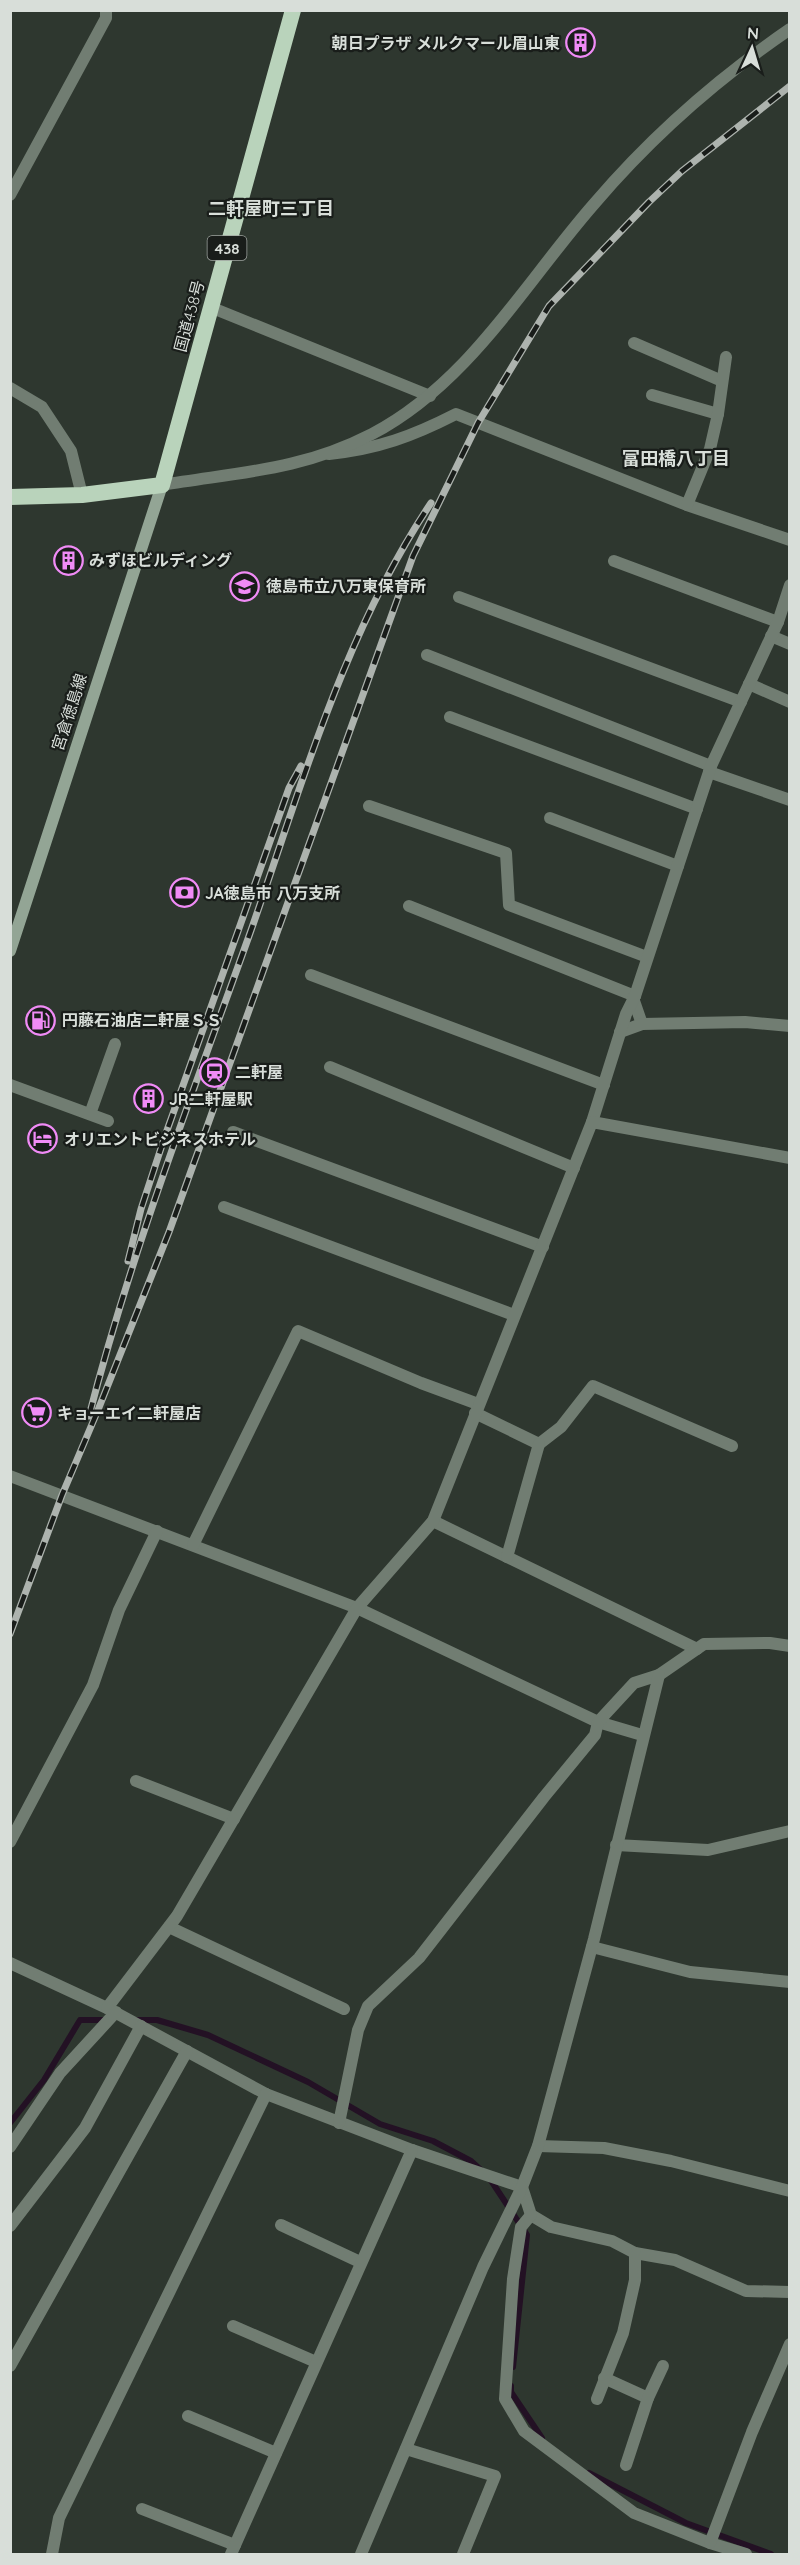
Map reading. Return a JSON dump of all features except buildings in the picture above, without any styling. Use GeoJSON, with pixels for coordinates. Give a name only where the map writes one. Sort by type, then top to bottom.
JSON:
{"type":"FeatureCollection","features":[{"type":"Feature","properties":{"kind":"highway","name":"国道438号"},"geometry":{"type":"LineString","coordinates":[[162,485],[293,10]]}},
{"type":"Feature","properties":{"kind":"highway"},"geometry":{"type":"LineString","coordinates":[[10,497],[82,495],[162,485]]}},
{"type":"Feature","properties":{"kind":"main road","name":"宮倉徳島線"},"geometry":{"type":"LineString","coordinates":[[10,951],[162,485]]}},
{"type":"Feature","properties":{"kind":"street"},"geometry":{"type":"LineString","coordinates":[[10,195],[106,18],[106,10]]}},
{"type":"Feature","properties":{"kind":"street"},"geometry":{"type":"LineString","coordinates":[[162,485],[280,468],[323,455],[372,434],[430,396],[462,366],[595,202],[664,130],[741,64],[789,29]]}},
{"type":"Feature","properties":{"kind":"street"},"geometry":{"type":"LineString","coordinates":[[210,307],[430,396]]}},
{"type":"Feature","properties":{"kind":"street"},"geometry":{"type":"LineString","coordinates":[[634,343],[722,381]]}},
{"type":"Feature","properties":{"kind":"street"},"geometry":{"type":"LineString","coordinates":[[687,505],[710,449],[718,414],[726,357]]}},
{"type":"Feature","properties":{"kind":"street"},"geometry":{"type":"LineString","coordinates":[[10,388],[42,407],[71,451],[82,495]]}},
{"type":"Feature","properties":{"kind":"street"},"geometry":{"type":"LineString","coordinates":[[652,395],[718,414]]}},
{"type":"Feature","properties":{"kind":"street"},"geometry":{"type":"LineString","coordinates":[[323,455],[350,452],[415,435],[456,414],[687,505],[789,540]]}},
{"type":"Feature","properties":{"kind":"street"},"geometry":{"type":"LineString","coordinates":[[614,561],[778,622]]}},
{"type":"Feature","properties":{"kind":"street"},"geometry":{"type":"LineString","coordinates":[[10,2147],[60,2073],[112,2010],[169,1927],[357,1608],[433,1521],[592,1122],[620,1032],[634,997],[710,769],[778,622],[788,592]]}},
{"type":"Feature","properties":{"kind":"street"},"geometry":{"type":"LineString","coordinates":[[459,597],[741,702]]}},
{"type":"Feature","properties":{"kind":"street"},"geometry":{"type":"LineString","coordinates":[[771,636],[789,644]]}},
{"type":"Feature","properties":{"kind":"street"},"geometry":{"type":"LineString","coordinates":[[427,656],[789,800]]}},
{"type":"Feature","properties":{"kind":"street"},"geometry":{"type":"LineString","coordinates":[[749,684],[789,702]]}},
{"type":"Feature","properties":{"kind":"street"},"geometry":{"type":"LineString","coordinates":[[450,717],[697,808]]}},
{"type":"Feature","properties":{"kind":"street"},"geometry":{"type":"LineString","coordinates":[[369,806],[506,853],[509,905],[647,957]]}},
{"type":"Feature","properties":{"kind":"street"},"geometry":{"type":"LineString","coordinates":[[550,818],[678,866]]}},
{"type":"Feature","properties":{"kind":"street"},"geometry":{"type":"LineString","coordinates":[[409,906],[634,997]]}},
{"type":"Feature","properties":{"kind":"street"},"geometry":{"type":"LineString","coordinates":[[310,975],[604,1085]]}},
{"type":"Feature","properties":{"kind":"street"},"geometry":{"type":"LineString","coordinates":[[634,997],[642,1024]]}},
{"type":"Feature","properties":{"kind":"street"},"geometry":{"type":"LineString","coordinates":[[620,1032],[642,1024],[745,1022],[789,1026]]}},
{"type":"Feature","properties":{"kind":"street"},"geometry":{"type":"LineString","coordinates":[[90,1114],[115,1044]]}},
{"type":"Feature","properties":{"kind":"street"},"geometry":{"type":"LineString","coordinates":[[330,1067],[574,1168]]}},
{"type":"Feature","properties":{"kind":"street"},"geometry":{"type":"LineString","coordinates":[[10,1085],[108,1121]]}},
{"type":"Feature","properties":{"kind":"street"},"geometry":{"type":"LineString","coordinates":[[592,1122],[789,1158]]}},
{"type":"Feature","properties":{"kind":"street"},"geometry":{"type":"LineString","coordinates":[[233,1132],[543,1247]]}},
{"type":"Feature","properties":{"kind":"street"},"geometry":{"type":"LineString","coordinates":[[224,1207],[514,1315]]}},
{"type":"Feature","properties":{"kind":"street"},"geometry":{"type":"LineString","coordinates":[[193,1545],[298,1330],[477,1408],[539,1444]]}},
{"type":"Feature","properties":{"kind":"street"},"geometry":{"type":"LineString","coordinates":[[507,1557],[539,1444],[561,1426],[593,1386],[732,1446]]}},
{"type":"Feature","properties":{"kind":"street"},"geometry":{"type":"LineString","coordinates":[[10,1476],[357,1608],[598,1722],[642,1735]]}},
{"type":"Feature","properties":{"kind":"street"},"geometry":{"type":"LineString","coordinates":[[433,1521],[697,1649]]}},
{"type":"Feature","properties":{"kind":"street"},"geometry":{"type":"LineString","coordinates":[[10,1842],[93,1685],[119,1610],[157,1531]]}},
{"type":"Feature","properties":{"kind":"street"},"geometry":{"type":"LineString","coordinates":[[339,2123],[358,2030],[369,2006],[419,1958],[595,1735],[598,1722],[634,1683],[658,1675],[704,1644],[770,1643],[789,1646]]}},
{"type":"Feature","properties":{"kind":"street"},"geometry":{"type":"LineString","coordinates":[[361,2554],[483,2267],[522,2187],[538,2146],[592,1947],[658,1675]]}},
{"type":"Feature","properties":{"kind":"street"},"geometry":{"type":"LineString","coordinates":[[136,1781],[234,1819]]}},
{"type":"Feature","properties":{"kind":"street"},"geometry":{"type":"LineString","coordinates":[[616,1845],[708,1851],[742,1840],[789,1830]]}},
{"type":"Feature","properties":{"kind":"street"},"geometry":{"type":"LineString","coordinates":[[169,1927],[344,2009]]}},
{"type":"Feature","properties":{"kind":"street"},"geometry":{"type":"LineString","coordinates":[[592,1947],[690,1972],[789,1982]]}},
{"type":"Feature","properties":{"kind":"street"},"geometry":{"type":"LineString","coordinates":[[10,1963],[112,2010],[266,2094],[412,2150],[522,2187]]}},
{"type":"Feature","properties":{"kind":"street"},"geometry":{"type":"LineString","coordinates":[[10,2226],[85,2128],[141,2026]]}},
{"type":"Feature","properties":{"kind":"street"},"geometry":{"type":"LineString","coordinates":[[10,2366],[187,2051]]}},
{"type":"Feature","properties":{"kind":"street"},"geometry":{"type":"LineString","coordinates":[[52,2554],[58,2518],[266,2094]]}},
{"type":"Feature","properties":{"kind":"street"},"geometry":{"type":"LineString","coordinates":[[538,2146],[604,2148],[671,2161],[789,2191]]}},
{"type":"Feature","properties":{"kind":"street"},"geometry":{"type":"LineString","coordinates":[[142,2509],[233,2550],[412,2150]]}},
{"type":"Feature","properties":{"kind":"street"},"geometry":{"type":"LineString","coordinates":[[522,2187],[531,2215],[551,2227],[612,2241],[635,2253],[675,2260],[746,2291],[789,2292]]}},
{"type":"Feature","properties":{"kind":"street"},"geometry":{"type":"LineString","coordinates":[[531,2215],[521,2227],[513,2279],[505,2399],[524,2432],[634,2512],[710,2543],[746,2554]]}},
{"type":"Feature","properties":{"kind":"street"},"geometry":{"type":"LineString","coordinates":[[281,2225],[360,2262]]}},
{"type":"Feature","properties":{"kind":"street"},"geometry":{"type":"LineString","coordinates":[[597,2399],[623,2333],[634,2280],[635,2253]]}},
{"type":"Feature","properties":{"kind":"street"},"geometry":{"type":"LineString","coordinates":[[233,2326],[316,2362]]}},
{"type":"Feature","properties":{"kind":"street"},"geometry":{"type":"LineString","coordinates":[[710,2543],[789,2343]]}},
{"type":"Feature","properties":{"kind":"street"},"geometry":{"type":"LineString","coordinates":[[626,2465],[648,2398],[663,2366]]}},
{"type":"Feature","properties":{"kind":"street"},"geometry":{"type":"LineString","coordinates":[[604,2378],[648,2398]]}},
{"type":"Feature","properties":{"kind":"street"},"geometry":{"type":"LineString","coordinates":[[188,2416],[276,2453]]}},
{"type":"Feature","properties":{"kind":"street"},"geometry":{"type":"LineString","coordinates":[[406,2450],[495,2476],[463,2554]]}},
{"type":"Feature","properties":{"kind":"waterway"},"geometry":{"type":"LineString","coordinates":[[10,2123],[44,2080],[80,2020],[108,2020]]}},
{"type":"Feature","properties":{"kind":"waterway"},"geometry":{"type":"LineString","coordinates":[[136,2020],[157,2020],[208,2035],[308,2082],[380,2124],[433,2141],[471,2161],[481,2170]]}},
{"type":"Feature","properties":{"kind":"waterway"},"geometry":{"type":"LineString","coordinates":[[490,2179],[527,2235],[513,2367]]}},
{"type":"Feature","properties":{"kind":"waterway"},"geometry":{"type":"LineString","coordinates":[[511,2386],[511,2392],[542,2438]]}},
{"type":"Feature","properties":{"kind":"waterway"},"geometry":{"type":"LineString","coordinates":[[589,2473],[686,2523],[771,2554]]}},
{"type":"Feature","properties":{"kind":"railway"},"geometry":{"type":"LineString","coordinates":[[10,1634],[62,1495],[169,1232],[413,556],[478,423],[549,306],[682,171],[790,86]]}},
{"type":"Feature","properties":{"kind":"railway"},"geometry":{"type":"LineString","coordinates":[[89,1416],[143,1234],[326,714],[373,605],[400,553],[431,503]]}},
{"type":"Feature","properties":{"kind":"railway"},"geometry":{"type":"LineString","coordinates":[[128,1261],[141,1209],[165,1136],[289,788],[301,766]]}},
{"type":"Feature","properties":{"kind":"place","name":"朝日プラザ メルクマール眉山東"},"geometry":{"type":"Point","coordinates":[581,43]}},
{"type":"Feature","properties":{"kind":"place","name":"みずほビルディング"},"geometry":{"type":"Point","coordinates":[68,560]}},
{"type":"Feature","properties":{"kind":"place","name":"徳島市立八万東保育所"},"geometry":{"type":"Point","coordinates":[245,586]}},
{"type":"Feature","properties":{"kind":"place","name":"JA徳島市 八万支所"},"geometry":{"type":"Point","coordinates":[184,893]}},
{"type":"Feature","properties":{"kind":"place","name":"円藤石油店二軒屋ＳＳ"},"geometry":{"type":"Point","coordinates":[41,1020]}},
{"type":"Feature","properties":{"kind":"place","name":"二軒屋"},"geometry":{"type":"Point","coordinates":[214,1072]}},
{"type":"Feature","properties":{"kind":"place","name":"JR二軒屋駅"},"geometry":{"type":"Point","coordinates":[148,1099]}},
{"type":"Feature","properties":{"kind":"place","name":"オリエントビジネスホテル"},"geometry":{"type":"Point","coordinates":[43,1139]}},
{"type":"Feature","properties":{"kind":"place","name":"キョーエイ二軒屋店"},"geometry":{"type":"Point","coordinates":[36,1413]}},
{"type":"Feature","properties":{"kind":"district","name":"二軒屋町三丁目"},"geometry":{"type":"Point","coordinates":[271,208]}},
{"type":"Feature","properties":{"kind":"district","name":"富田橋八丁目"},"geometry":{"type":"Point","coordinates":[676,458]}}]}
